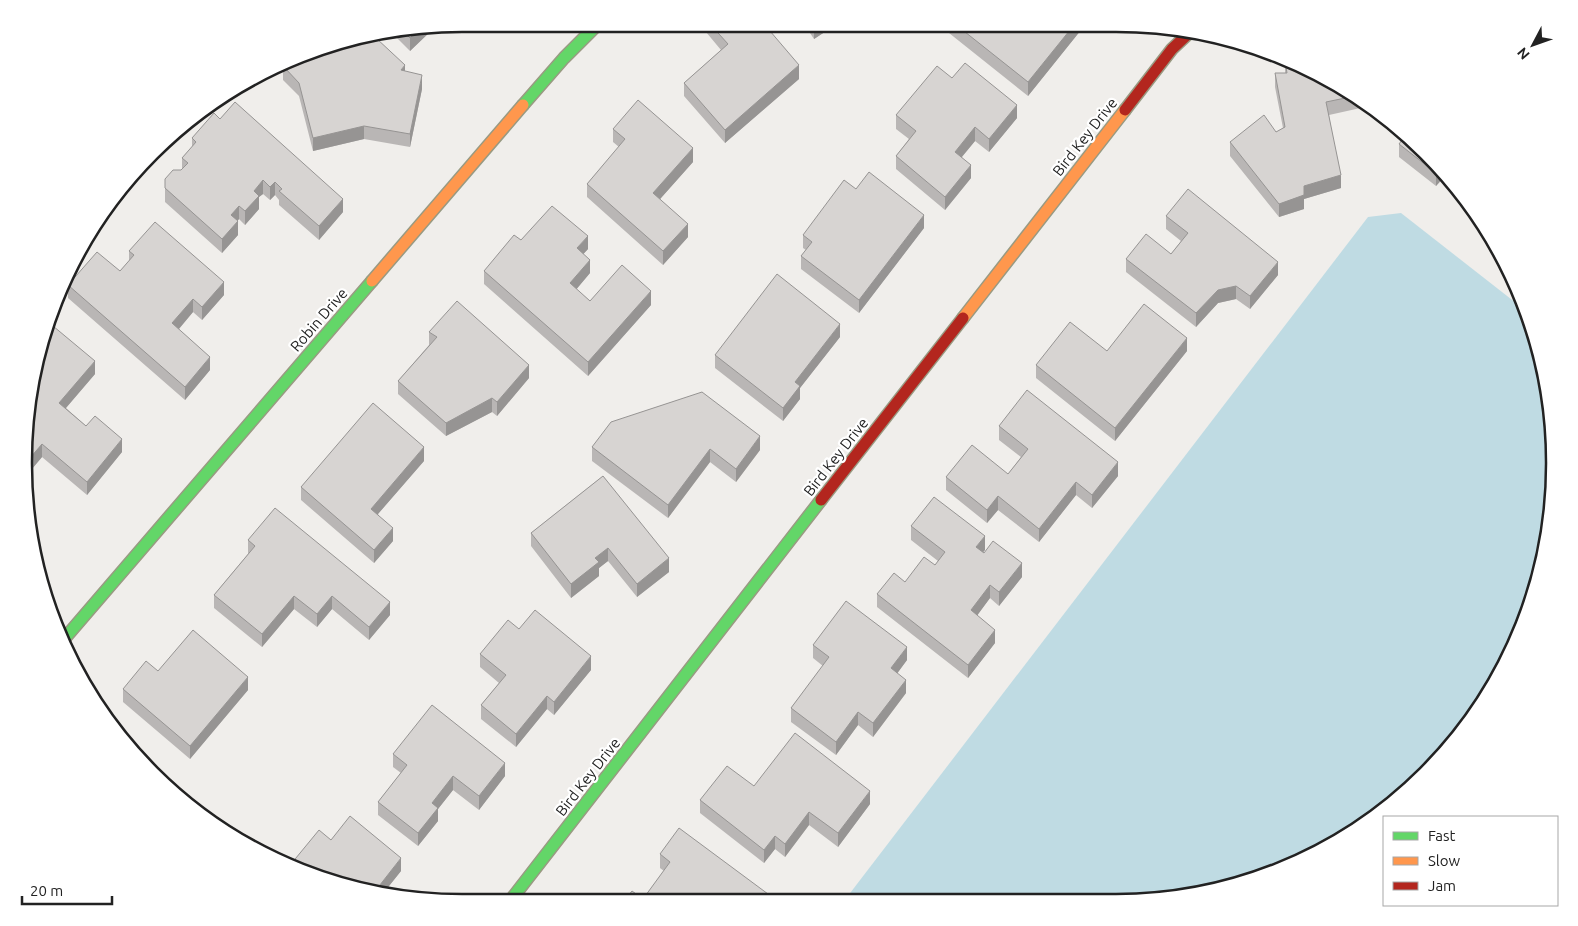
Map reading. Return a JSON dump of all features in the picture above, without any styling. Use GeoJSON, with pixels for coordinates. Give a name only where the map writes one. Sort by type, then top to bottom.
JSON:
{"type":"FeatureCollection","features":[{"type":"Feature","properties":{"kind":"street","name":"Robin Drive"},"geometry":{"type":"LineString","coordinates":[[68,634],[564,58],[590,32]]}},
{"type":"Feature","properties":{"kind":"street","name":"Bird Key Drive"},"geometry":{"type":"LineString","coordinates":[[515,894],[1172,49],[1183,38]]}},
{"type":"Feature","properties":{"kind":"water"},"geometry":{"type":"Polygon","coordinates":[[[1401,213],[1514,302],[1531,352],[1542,407],[1546,463],[1545,491],[1542,519],[1531,574],[1513,628],[1501,653],[1488,678],[1457,725],[1439,747],[1399,787],[1354,821],[1330,836],[1280,861],[1226,879],[1171,890],[1143,893],[849,894],[1368,217],[1401,213]]]}},
{"type":"Feature","properties":{"kind":"building"},"geometry":{"type":"Polygon","coordinates":[[[717,32],[771,32],[799,65],[725,130],[684,83],[728,44],[717,32]]]}},
{"type":"Feature","properties":{"kind":"building"},"geometry":{"type":"Polygon","coordinates":[[[965,32],[1068,32],[1028,82],[965,32]]]}},
{"type":"Feature","properties":{"kind":"building"},"geometry":{"type":"Polygon","coordinates":[[[379,41],[405,65],[401,70],[422,75],[410,134],[364,126],[313,138],[299,83],[287,70],[325,55],[379,41]]]}},
{"type":"Feature","properties":{"kind":"building"},"geometry":{"type":"Polygon","coordinates":[[[965,63],[1017,105],[989,139],[975,127],[955,152],[971,165],[945,197],[896,156],[916,131],[896,115],[937,66],[952,78],[965,63]]]}},
{"type":"Feature","properties":{"kind":"building"},"geometry":{"type":"Polygon","coordinates":[[[1286,68],[1343,98],[1326,102],[1341,175],[1304,186],[1304,195],[1279,204],[1230,142],[1264,115],[1276,132],[1285,127],[1275,73],[1287,73],[1286,68]]]}},
{"type":"Feature","properties":{"kind":"building"},"geometry":{"type":"Polygon","coordinates":[[[638,100],[693,148],[653,193],[688,224],[663,251],[587,184],[625,139],[613,129],[638,100]]]}},
{"type":"Feature","properties":{"kind":"building"},"geometry":{"type":"Polygon","coordinates":[[[235,102],[343,199],[319,226],[279,191],[282,189],[275,182],[270,187],[263,180],[254,191],[259,196],[245,211],[239,206],[231,215],[238,221],[222,239],[165,188],[165,179],[173,170],[181,170],[188,163],[182,158],[196,142],[192,138],[214,113],[220,119],[235,102]]]}},
{"type":"Feature","properties":{"kind":"building"},"geometry":{"type":"Polygon","coordinates":[[[1401,141],[1422,162],[1399,144],[1401,141]]]}},
{"type":"Feature","properties":{"kind":"building"},"geometry":{"type":"Polygon","coordinates":[[[869,172],[924,215],[859,300],[801,256],[812,242],[803,235],[844,180],[856,189],[869,172]]]}},
{"type":"Feature","properties":{"kind":"building"},"geometry":{"type":"Polygon","coordinates":[[[1188,189],[1278,262],[1250,296],[1236,286],[1218,290],[1196,313],[1126,259],[1146,234],[1171,254],[1188,233],[1166,216],[1188,189]]]}},
{"type":"Feature","properties":{"kind":"building"},"geometry":{"type":"Polygon","coordinates":[[[552,206],[588,236],[577,248],[590,260],[570,283],[590,301],[622,265],[651,291],[588,362],[484,271],[514,235],[521,240],[552,206]]]}},
{"type":"Feature","properties":{"kind":"building"},"geometry":{"type":"Polygon","coordinates":[[[155,222],[224,282],[202,307],[193,299],[172,323],[210,357],[185,387],[70,287],[75,277],[97,252],[120,271],[134,255],[129,251],[155,222]]]}},
{"type":"Feature","properties":{"kind":"building"},"geometry":{"type":"Polygon","coordinates":[[[777,274],[840,324],[795,382],[800,386],[783,408],[715,355],[777,274]]]}},
{"type":"Feature","properties":{"kind":"building"},"geometry":{"type":"Polygon","coordinates":[[[457,301],[529,365],[497,402],[492,398],[446,423],[398,381],[437,337],[429,332],[457,301]]]}},
{"type":"Feature","properties":{"kind":"building"},"geometry":{"type":"Polygon","coordinates":[[[1144,304],[1187,338],[1115,428],[1036,365],[1070,322],[1107,351],[1144,304]]]}},
{"type":"Feature","properties":{"kind":"building"},"geometry":{"type":"Polygon","coordinates":[[[54,327],[95,361],[59,403],[86,426],[95,416],[122,439],[87,482],[42,444],[32,455],[36,407],[47,352],[54,327]]]}},
{"type":"Feature","properties":{"kind":"building"},"geometry":{"type":"Polygon","coordinates":[[[1027,390],[1118,462],[1092,495],[1076,482],[1039,529],[998,496],[987,510],[946,477],[972,445],[1008,474],[1028,449],[999,426],[1027,390]]]}},
{"type":"Feature","properties":{"kind":"building"},"geometry":{"type":"Polygon","coordinates":[[[702,392],[760,436],[736,469],[710,449],[668,505],[592,447],[611,422],[702,392]]]}},
{"type":"Feature","properties":{"kind":"building"},"geometry":{"type":"Polygon","coordinates":[[[373,403],[424,447],[371,509],[393,528],[374,550],[301,487],[373,403]]]}},
{"type":"Feature","properties":{"kind":"building"},"geometry":{"type":"Polygon","coordinates":[[[603,476],[669,558],[637,584],[608,548],[595,558],[599,562],[571,584],[531,533],[603,476]]]}},
{"type":"Feature","properties":{"kind":"building"},"geometry":{"type":"Polygon","coordinates":[[[934,497],[985,536],[976,547],[984,553],[993,541],[1022,563],[999,592],[990,585],[971,610],[995,630],[968,665],[877,594],[894,573],[905,582],[924,557],[935,565],[945,552],[911,526],[934,497]]]}},
{"type":"Feature","properties":{"kind":"building"},"geometry":{"type":"Polygon","coordinates":[[[275,508],[390,602],[369,627],[332,596],[317,614],[294,596],[262,634],[214,595],[255,546],[248,540],[275,508]]]}},
{"type":"Feature","properties":{"kind":"building"},"geometry":{"type":"Polygon","coordinates":[[[846,601],[907,647],[891,668],[906,680],[873,723],[858,712],[836,742],[791,708],[829,657],[813,645],[846,601]]]}},
{"type":"Feature","properties":{"kind":"building"},"geometry":{"type":"Polygon","coordinates":[[[535,610],[591,656],[554,702],[547,696],[516,734],[481,705],[506,675],[480,654],[508,620],[519,629],[535,610]]]}},
{"type":"Feature","properties":{"kind":"building"},"geometry":{"type":"Polygon","coordinates":[[[193,630],[248,677],[190,746],[123,689],[146,661],[158,671],[193,630]]]}},
{"type":"Feature","properties":{"kind":"building"},"geometry":{"type":"Polygon","coordinates":[[[432,705],[505,763],[479,796],[453,776],[432,803],[438,808],[418,833],[378,802],[407,765],[393,754],[432,705]]]}},
{"type":"Feature","properties":{"kind":"building"},"geometry":{"type":"Polygon","coordinates":[[[795,733],[870,791],[838,833],[809,812],[785,844],[775,836],[764,850],[700,800],[727,766],[754,786],[795,733]]]}},
{"type":"Feature","properties":{"kind":"building"},"geometry":{"type":"Polygon","coordinates":[[[350,816],[401,858],[380,885],[325,871],[295,859],[319,830],[331,840],[350,816]]]}},
{"type":"Feature","properties":{"kind":"building"},"geometry":{"type":"Polygon","coordinates":[[[679,828],[768,894],[647,894],[670,862],[660,854],[679,828]]]}},
{"type":"Feature","properties":{"kind":"traffic: fast"},"geometry":{"type":"LineString","coordinates":[[523,105],[564,58],[590,32]]}},
{"type":"Feature","properties":{"kind":"traffic: fast"},"geometry":{"type":"LineString","coordinates":[[68,634],[372,281]]}},
{"type":"Feature","properties":{"kind":"traffic: fast"},"geometry":{"type":"LineString","coordinates":[[515,894],[821,500]]}},
{"type":"Feature","properties":{"kind":"traffic: slow"},"geometry":{"type":"LineString","coordinates":[[372,281],[523,105]]}},
{"type":"Feature","properties":{"kind":"traffic: slow"},"geometry":{"type":"LineString","coordinates":[[963,318],[1125,110]]}},
{"type":"Feature","properties":{"kind":"traffic: jam"},"geometry":{"type":"LineString","coordinates":[[1125,110],[1172,49],[1183,38]]}},
{"type":"Feature","properties":{"kind":"traffic: jam"},"geometry":{"type":"LineString","coordinates":[[821,500],[963,318]]}}]}
